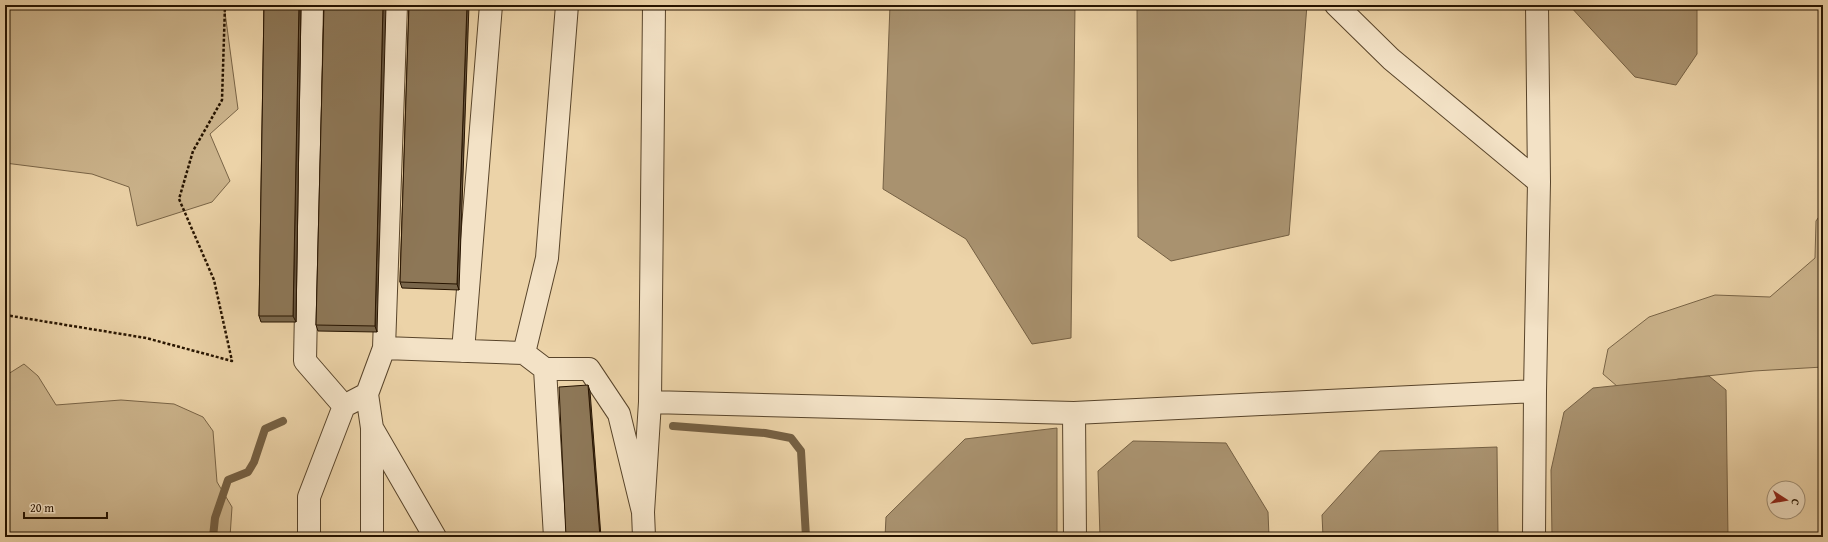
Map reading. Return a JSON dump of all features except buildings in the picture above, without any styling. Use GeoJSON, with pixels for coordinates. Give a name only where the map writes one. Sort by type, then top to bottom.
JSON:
{"type":"FeatureCollection","features":[{"type":"Feature","properties":{"kind":"street"},"geometry":{"type":"LineString","coordinates":[[312,5],[305,361],[344,406]]}},
{"type":"Feature","properties":{"kind":"street"},"geometry":{"type":"LineString","coordinates":[[372,537],[372,428],[367,394],[384,348],[396,5]]}},
{"type":"Feature","properties":{"kind":"street"},"geometry":{"type":"LineString","coordinates":[[463,351],[491,5]]}},
{"type":"Feature","properties":{"kind":"street"},"geometry":{"type":"LineString","coordinates":[[524,353],[547,258],[567,5]]}},
{"type":"Feature","properties":{"kind":"street"},"geometry":{"type":"LineString","coordinates":[[644,537],[643,512],[650,402],[654,5]]}},
{"type":"Feature","properties":{"kind":"street"},"geometry":{"type":"LineString","coordinates":[[1336,5],[1391,59],[1539,182]]}},
{"type":"Feature","properties":{"kind":"street"},"geometry":{"type":"LineString","coordinates":[[1534,537],[1539,182],[1537,5]]}},
{"type":"Feature","properties":{"kind":"street"},"geometry":{"type":"LineString","coordinates":[[384,348],[524,353],[545,369],[589,369],[619,414],[643,512]]}},
{"type":"Feature","properties":{"kind":"street"},"geometry":{"type":"LineString","coordinates":[[545,369],[555,537]]}},
{"type":"Feature","properties":{"kind":"street"},"geometry":{"type":"LineString","coordinates":[[650,402],[1074,413],[1535,391]]}},
{"type":"Feature","properties":{"kind":"street"},"geometry":{"type":"LineString","coordinates":[[309,537],[309,497],[344,406],[367,394]]}},
{"type":"Feature","properties":{"kind":"street"},"geometry":{"type":"LineString","coordinates":[[1074,413],[1075,537]]}},
{"type":"Feature","properties":{"kind":"street"},"geometry":{"type":"LineString","coordinates":[[372,428],[435,537]]}},
{"type":"Feature","properties":{"kind":"path"},"geometry":{"type":"LineString","coordinates":[[5,315],[146,338],[232,361],[214,280],[179,199],[194,150],[222,100],[225,5]]}},
{"type":"Feature","properties":{"kind":"shaded area"},"geometry":{"type":"Polygon","coordinates":[[[5,5],[224,5],[238,109],[210,134],[230,181],[212,202],[137,226],[129,187],[92,174],[5,163],[5,5]]]}},
{"type":"Feature","properties":{"kind":"shaded area"},"geometry":{"type":"Polygon","coordinates":[[[890,5],[1075,5],[1071,338],[1032,344],[966,239],[883,189],[890,5]]]}},
{"type":"Feature","properties":{"kind":"shaded area"},"geometry":{"type":"Polygon","coordinates":[[[1137,5],[1307,5],[1289,235],[1171,261],[1138,237],[1137,5]]]}},
{"type":"Feature","properties":{"kind":"shaded area"},"geometry":{"type":"Polygon","coordinates":[[[1569,5],[1697,5],[1697,54],[1676,85],[1635,77],[1569,5]]]}},
{"type":"Feature","properties":{"kind":"shaded area"},"geometry":{"type":"Polygon","coordinates":[[[1823,211],[1823,367],[1754,371],[1678,379],[1632,399],[1603,374],[1608,349],[1649,317],[1715,295],[1770,297],[1815,258],[1816,221],[1823,211]]]}},
{"type":"Feature","properties":{"kind":"shaded area"},"geometry":{"type":"Polygon","coordinates":[[[24,364],[38,376],[56,405],[121,400],[174,404],[203,417],[213,431],[217,482],[232,507],[230,537],[5,537],[5,376],[24,364]]]}},
{"type":"Feature","properties":{"kind":"shaded area"},"geometry":{"type":"Polygon","coordinates":[[[1709,376],[1726,390],[1728,537],[1552,537],[1551,470],[1564,412],[1593,388],[1709,376]]]}},
{"type":"Feature","properties":{"kind":"shaded area"},"geometry":{"type":"Polygon","coordinates":[[[1057,428],[1057,537],[885,537],[886,517],[965,439],[1057,428]]]}},
{"type":"Feature","properties":{"kind":"shaded area"},"geometry":{"type":"Polygon","coordinates":[[[1133,441],[1226,443],[1268,512],[1269,537],[1100,537],[1098,471],[1133,441]]]}},
{"type":"Feature","properties":{"kind":"shaded area"},"geometry":{"type":"Polygon","coordinates":[[[1497,447],[1498,537],[1323,537],[1322,515],[1380,451],[1497,447]]]}},
{"type":"Feature","properties":{"kind":"waterway"},"geometry":{"type":"LineString","coordinates":[[213,537],[215,518],[228,480],[248,472],[254,462],[265,429],[283,421]]}},
{"type":"Feature","properties":{"kind":"waterway"},"geometry":{"type":"LineString","coordinates":[[673,426],[765,433],[791,438],[801,451],[806,537]]}}]}
